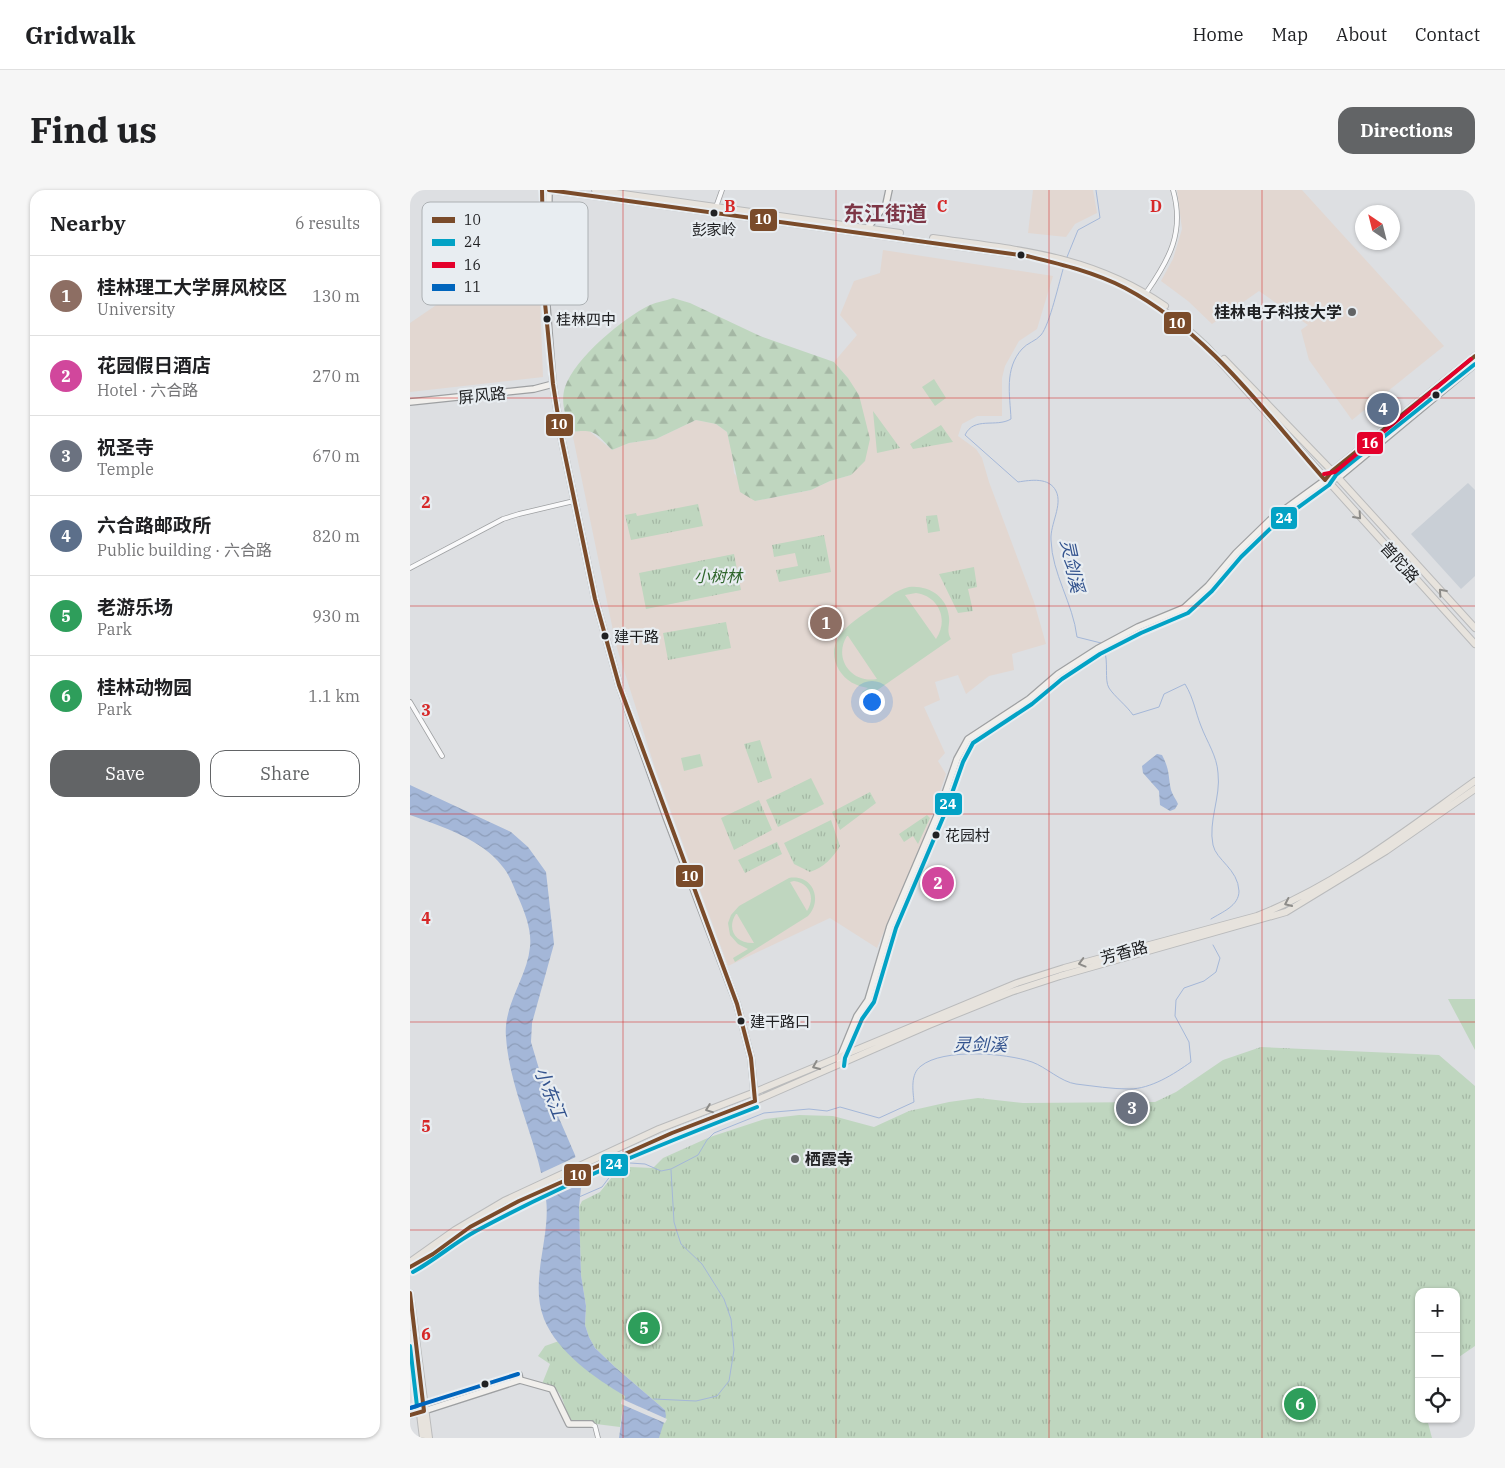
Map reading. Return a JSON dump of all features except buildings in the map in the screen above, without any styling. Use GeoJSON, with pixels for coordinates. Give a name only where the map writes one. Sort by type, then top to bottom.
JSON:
{"type":"FeatureCollection","features":[{"type":"Feature","properties":{"kind":"main road"},"geometry":{"type":"LineString","coordinates":[[549,190],[866,230],[1057,259],[1075,264]]}},
{"type":"Feature","properties":{"kind":"main road"},"geometry":{"type":"LineString","coordinates":[[595,190],[715,210]]}},
{"type":"Feature","properties":{"kind":"main road"},"geometry":{"type":"LineString","coordinates":[[866,230],[886,204],[889,190]]}},
{"type":"Feature","properties":{"kind":"main road","name":"普陀路"},"geometry":{"type":"LineString","coordinates":[[1075,264],[1113,276],[1146,293],[1172,310],[1210,343],[1332,471],[1475,628]]}},
{"type":"Feature","properties":{"kind":"main road","name":"普陀路"},"geometry":{"type":"LineString","coordinates":[[1075,264],[1129,289],[1169,313],[1187,328],[1246,388],[1325,480],[1475,644]]}},
{"type":"Feature","properties":{"kind":"main road"},"geometry":{"type":"LineString","coordinates":[[547,307],[553,384],[594,599],[610,656],[666,817],[737,1004],[751,1058],[755,1101]]}},
{"type":"Feature","properties":{"kind":"main road"},"geometry":{"type":"LineString","coordinates":[[838,1064],[839,1056],[857,1016],[868,1000],[890,926],[939,812],[961,748],[976,733],[1029,699],[1058,674],[1097,649],[1138,627],[1184,608],[1208,586],[1236,553],[1264,526],[1325,480],[1332,471],[1475,356]]}},
{"type":"Feature","properties":{"kind":"main road"},"geometry":{"type":"LineString","coordinates":[[1325,480],[1338,478],[1475,364]]}},
{"type":"Feature","properties":{"kind":"main road","name":"屏风路"},"geometry":{"type":"LineString","coordinates":[[410,402],[534,389],[553,384]]}},
{"type":"Feature","properties":{"kind":"main road","name":"芳香路"},"geometry":{"type":"LineString","coordinates":[[539,1189],[581,1165],[659,1129],[755,1092],[1017,983],[1064,968],[1257,916],[1284,905],[1321,887],[1475,781]]}},
{"type":"Feature","properties":{"kind":"main road","name":"芳香路"},"geometry":{"type":"LineString","coordinates":[[539,1189],[583,1174],[672,1133],[755,1101],[838,1064],[1011,992],[1286,912],[1386,851],[1475,789]]}},
{"type":"Feature","properties":{"kind":"main road"},"geometry":{"type":"LineString","coordinates":[[410,1262],[485,1212],[539,1189]]}},
{"type":"Feature","properties":{"kind":"main road"},"geometry":{"type":"LineString","coordinates":[[410,1267],[433,1254],[470,1227],[539,1189]]}},
{"type":"Feature","properties":{"kind":"main road"},"geometry":{"type":"LineString","coordinates":[[410,1294],[423,1438]]}},
{"type":"Feature","properties":{"kind":"main road"},"geometry":{"type":"LineString","coordinates":[[410,1334],[421,1408],[429,1438]]}},
{"type":"Feature","properties":{"kind":"main road"},"geometry":{"type":"LineString","coordinates":[[410,1415],[421,1408],[519,1377],[552,1388],[566,1421],[570,1425],[591,1424]]}},
{"type":"Feature","properties":{"kind":"main road"},"geometry":{"type":"LineString","coordinates":[[410,1408],[421,1408]]}},
{"type":"Feature","properties":{"kind":"street"},"geometry":{"type":"LineString","coordinates":[[715,210],[722,190]]}},
{"type":"Feature","properties":{"kind":"street"},"geometry":{"type":"LineString","coordinates":[[1146,293],[1163,268],[1175,239],[1176,212],[1173,190]]}},
{"type":"Feature","properties":{"kind":"street"},"geometry":{"type":"LineString","coordinates":[[410,568],[518,514],[574,501]]}},
{"type":"Feature","properties":{"kind":"street"},"geometry":{"type":"LineString","coordinates":[[410,702],[442,756]]}},
{"type":"Feature","properties":{"kind":"street"},"geometry":{"type":"LineString","coordinates":[[591,1424],[594,1426],[598,1438]]}},
{"type":"Feature","properties":{"kind":"shaded area"},"geometry":{"type":"Polygon","coordinates":[[[1033,190],[1093,190],[1097,213],[1075,224],[1066,237],[1028,233],[1033,190]]]}},
{"type":"Feature","properties":{"kind":"shaded area","name":"桂林电子科技大学"},"geometry":{"type":"Polygon","coordinates":[[[1177,190],[1302,190],[1444,346],[1352,420],[1309,360],[1301,330],[1308,325],[1259,291],[1212,324],[1188,301],[1161,281],[1173,259],[1182,229],[1177,190]]]}},
{"type":"Feature","properties":{"kind":"shaded area"},"geometry":{"type":"Polygon","coordinates":[[[883,250],[1053,276],[1037,329],[1019,341],[1005,366],[1002,378],[1002,416],[977,416],[962,424],[958,436],[976,449],[982,458],[989,482],[1034,602],[1046,644],[1012,654],[1014,670],[989,676],[966,694],[958,675],[935,682],[940,700],[924,707],[945,753],[938,761],[946,774],[927,830],[877,948],[830,918],[728,966],[655,768],[616,645],[572,432],[588,430],[612,450],[629,443],[656,439],[696,420],[716,424],[727,432],[732,451],[734,473],[755,501],[811,490],[830,481],[851,475],[848,378],[834,362],[857,335],[840,315],[854,281],[880,273],[883,250]]]}},
{"type":"Feature","properties":{"kind":"shaded area"},"geometry":{"type":"Polygon","coordinates":[[[436,305],[540,305],[543,377],[410,392],[410,323],[436,305]]]}},
{"type":"Feature","properties":{"kind":"shaded area"},"geometry":{"type":"Polygon","coordinates":[[[1468,483],[1475,490],[1475,576],[1461,589],[1411,534],[1468,483]]]}},
{"type":"Feature","properties":{"kind":"green space"},"geometry":{"type":"Polygon","coordinates":[[[673,298],[690,303],[760,336],[834,362],[859,395],[870,439],[865,461],[851,475],[830,481],[811,490],[755,501],[740,492],[727,432],[716,424],[696,420],[656,439],[629,443],[612,450],[595,433],[586,431],[572,432],[564,410],[563,399],[565,387],[570,376],[579,364],[601,340],[627,319],[650,305],[673,298]]]}},
{"type":"Feature","properties":{"kind":"green space"},"geometry":{"type":"Polygon","coordinates":[[[934,379],[946,398],[935,406],[922,387],[934,379]]]}},
{"type":"Feature","properties":{"kind":"green space"},"geometry":{"type":"Polygon","coordinates":[[[873,411],[900,448],[877,453],[873,411]]]}},
{"type":"Feature","properties":{"kind":"green space"},"geometry":{"type":"Polygon","coordinates":[[[941,425],[953,442],[913,449],[910,444],[941,425]]]}},
{"type":"Feature","properties":{"kind":"green space"},"geometry":{"type":"Polygon","coordinates":[[[698,504],[703,526],[631,540],[625,515],[636,513],[637,516],[698,504]]]}},
{"type":"Feature","properties":{"kind":"green space"},"geometry":{"type":"Polygon","coordinates":[[[937,515],[940,531],[928,533],[926,516],[937,515]]]}},
{"type":"Feature","properties":{"kind":"green space"},"geometry":{"type":"Polygon","coordinates":[[[824,535],[831,572],[779,582],[776,570],[798,566],[795,553],[774,557],[772,545],[824,535]]]}},
{"type":"Feature","properties":{"kind":"green space","name":"小树林"},"geometry":{"type":"Polygon","coordinates":[[[734,554],[741,590],[646,609],[639,573],[734,554]]]}},
{"type":"Feature","properties":{"kind":"green space"},"geometry":{"type":"Polygon","coordinates":[[[974,567],[977,587],[968,589],[973,611],[958,613],[939,574],[974,567]]]}},
{"type":"Feature","properties":{"kind":"green space"},"geometry":{"type":"Polygon","coordinates":[[[909,587],[929,590],[945,603],[951,639],[866,698],[862,692],[868,688],[852,682],[839,670],[834,650],[837,641],[856,619],[899,590],[909,587]],[[916,593],[905,595],[936,639],[942,624],[940,610],[931,599],[916,593]],[[848,636],[843,644],[842,653],[843,661],[847,668],[859,677],[877,679],[848,636]]]}},
{"type":"Feature","properties":{"kind":"green space"},"geometry":{"type":"Polygon","coordinates":[[[726,622],[731,648],[668,660],[663,633],[726,622]]]}},
{"type":"Feature","properties":{"kind":"green space"},"geometry":{"type":"Polygon","coordinates":[[[760,740],[772,778],[758,783],[744,744],[760,740]]]}},
{"type":"Feature","properties":{"kind":"green space"},"geometry":{"type":"Polygon","coordinates":[[[700,754],[703,766],[684,771],[681,758],[700,754]]]}},
{"type":"Feature","properties":{"kind":"green space"},"geometry":{"type":"Polygon","coordinates":[[[811,778],[824,804],[778,827],[766,800],[811,778]]]}},
{"type":"Feature","properties":{"kind":"green space"},"geometry":{"type":"Polygon","coordinates":[[[870,792],[876,803],[840,830],[832,812],[870,792]]]}},
{"type":"Feature","properties":{"kind":"green space"},"geometry":{"type":"Polygon","coordinates":[[[759,800],[772,830],[734,850],[721,818],[759,800]]]}},
{"type":"Feature","properties":{"kind":"green space"},"geometry":{"type":"Polygon","coordinates":[[[927,815],[930,818],[918,844],[913,836],[904,842],[899,834],[927,815]]]}},
{"type":"Feature","properties":{"kind":"green space"},"geometry":{"type":"Polygon","coordinates":[[[831,820],[840,846],[834,855],[824,865],[810,872],[794,864],[784,843],[831,820]]]}},
{"type":"Feature","properties":{"kind":"green space"},"geometry":{"type":"Polygon","coordinates":[[[777,842],[782,854],[745,873],[738,860],[777,842]]]}},
{"type":"Feature","properties":{"kind":"green space"},"geometry":{"type":"Polygon","coordinates":[[[789,878],[804,880],[810,884],[815,896],[815,903],[808,916],[735,962],[733,958],[748,949],[738,944],[730,935],[728,923],[731,915],[739,906],[789,878]],[[794,881],[790,882],[807,911],[810,906],[811,896],[804,885],[794,881]],[[737,914],[732,925],[734,934],[742,941],[754,943],[737,914]]]}},
{"type":"Feature","properties":{"kind":"green space"},"geometry":{"type":"Polygon","coordinates":[[[1448,999],[1475,999],[1475,1050],[1448,999]]]}},
{"type":"Feature","properties":{"kind":"green space"},"geometry":{"type":"Polygon","coordinates":[[[1261,1047],[1439,1055],[1475,1086],[1475,1346],[1460,1356],[1460,1288],[1415,1288],[1415,1423],[1428,1423],[1432,1438],[659,1438],[661,1426],[623,1407],[620,1427],[572,1421],[556,1389],[542,1384],[550,1364],[538,1356],[545,1346],[559,1341],[583,1366],[607,1384],[634,1398],[665,1410],[595,1348],[585,1325],[586,1306],[581,1275],[579,1207],[582,1201],[600,1192],[612,1177],[630,1167],[653,1168],[663,1158],[710,1137],[765,1119],[799,1115],[833,1116],[874,1127],[909,1111],[978,1098],[1023,1103],[1155,1102],[1176,1092],[1223,1060],[1261,1047]]]}},
{"type":"Feature","properties":{"kind":"water"},"geometry":{"type":"Polygon","coordinates":[[[1157,754],[1162,755],[1165,760],[1171,790],[1178,804],[1175,809],[1170,811],[1160,805],[1159,791],[1143,773],[1142,766],[1157,754]]]}},
{"type":"Feature","properties":{"kind":"water"},"geometry":{"type":"Polygon","coordinates":[[[410,785],[511,832],[528,847],[546,872],[554,944],[532,1023],[531,1042],[542,1079],[575,1155],[581,1188],[579,1207],[581,1275],[586,1306],[585,1325],[595,1348],[665,1410],[666,1416],[659,1438],[619,1438],[625,1396],[578,1364],[558,1343],[544,1319],[540,1304],[539,1274],[546,1228],[546,1199],[537,1158],[513,1078],[506,1037],[506,1025],[511,1003],[528,958],[530,935],[528,922],[510,877],[494,857],[460,834],[410,815],[410,785]]]}},
{"type":"Feature","properties":{"kind":"pier"},"geometry":{"type":"Polygon","coordinates":[[[578,1156],[582,1182],[544,1199],[539,1174],[578,1156]]]}},
{"type":"Feature","properties":{"kind":"pier"},"geometry":{"type":"Polygon","coordinates":[[[622,1399],[667,1419],[665,1423],[621,1404],[622,1399]]]}},
{"type":"Feature","properties":{"kind":"waterway","name":"灵剑溪"},"geometry":{"type":"LineString","coordinates":[[1067,257],[1078,230],[1100,218],[1096,190]]}},
{"type":"Feature","properties":{"kind":"waterway","name":"灵剑溪"},"geometry":{"type":"LineString","coordinates":[[1064,266],[1051,313],[1044,330],[1039,337],[1022,349],[1013,365],[1009,382],[1011,419],[999,423],[974,426],[965,435],[1018,482],[1044,481],[1049,483],[1056,491],[1058,502],[1051,534],[1055,565],[1075,624],[1077,637],[1101,643]]}},
{"type":"Feature","properties":{"kind":"waterway","name":"灵剑溪"},"geometry":{"type":"LineString","coordinates":[[1104,649],[1109,688],[1133,715],[1159,707],[1164,694],[1185,684],[1214,755],[1217,767],[1218,791],[1212,827],[1213,845],[1218,855],[1235,877],[1239,891],[1233,905],[1211,919]]}},
{"type":"Feature","properties":{"kind":"waterway","name":"灵剑溪"},"geometry":{"type":"LineString","coordinates":[[579,1197],[602,1187],[611,1175],[630,1163],[645,1164],[661,1171],[671,1169],[698,1155],[707,1140],[714,1133],[764,1113],[809,1109],[827,1111],[840,1107],[879,1118],[914,1102],[913,1083],[915,1073],[921,1066],[931,1060],[959,1054],[1007,1056],[1021,1059],[1037,1064],[1070,1083],[1076,1084],[1129,1089],[1154,1084],[1191,1062],[1189,1042],[1175,1016],[1176,1000],[1184,988],[1204,981],[1216,972],[1220,958],[1213,945]]}},
{"type":"Feature","properties":{"kind":"waterway"},"geometry":{"type":"LineString","coordinates":[[654,1399],[696,1401],[717,1396],[729,1381],[734,1350],[731,1319],[724,1299],[702,1264],[681,1244],[674,1222],[671,1170]]}},
{"type":"Feature","properties":{"kind":"transit line","name":"10"},"geometry":{"type":"LineString","coordinates":[[542,190],[542,202]]}},
{"type":"Feature","properties":{"kind":"transit line","name":"10"},"geometry":{"type":"LineString","coordinates":[[549,190],[1027,256],[1101,277],[1125,288],[1155,306],[1209,350],[1257,401],[1325,480]]}},
{"type":"Feature","properties":{"kind":"transit line","name":"10"},"geometry":{"type":"LineString","coordinates":[[545,305],[553,384],[562,441],[595,599],[619,685],[737,1004],[751,1058],[755,1101]]}},
{"type":"Feature","properties":{"kind":"transit line","name":"10"},"geometry":{"type":"LineString","coordinates":[[1325,480],[1332,471],[1475,356]]}},
{"type":"Feature","properties":{"kind":"transit line","name":"16"},"geometry":{"type":"LineString","coordinates":[[1324,474],[1335,472],[1471,359]]}},
{"type":"Feature","properties":{"kind":"transit line","name":"24"},"geometry":{"type":"LineString","coordinates":[[844,1066],[845,1058],[862,1019],[874,1002],[896,928],[945,813],[963,762],[973,743],[1032,704],[1062,679],[1100,654],[1141,633],[1188,613],[1212,591],[1241,557],[1274,525],[1329,485],[1336,475],[1475,364]]}},
{"type":"Feature","properties":{"kind":"transit line","name":"10"},"geometry":{"type":"LineString","coordinates":[[410,1267],[433,1254],[470,1227],[519,1201],[672,1133],[755,1101]]}},
{"type":"Feature","properties":{"kind":"transit line","name":"24"},"geometry":{"type":"LineString","coordinates":[[413,1272],[476,1231],[545,1196],[650,1150],[757,1107]]}},
{"type":"Feature","properties":{"kind":"transit line","name":"10"},"geometry":{"type":"LineString","coordinates":[[410,1293],[424,1411],[410,1415]]}},
{"type":"Feature","properties":{"kind":"transit line","name":"24"},"geometry":{"type":"LineString","coordinates":[[410,1346],[417,1406],[410,1408]]}},
{"type":"Feature","properties":{"kind":"transit line","name":"11"},"geometry":{"type":"LineString","coordinates":[[410,1408],[518,1374]]}},
{"type":"Feature","properties":{"kind":"place","name":"彭家岭"},"geometry":{"type":"Point","coordinates":[714,213]}},
{"type":"Feature","properties":{"kind":"place","name":"桂林电子科技大学"},"geometry":{"type":"Point","coordinates":[1352,312]}},
{"type":"Feature","properties":{"kind":"place","name":"桂林四中"},"geometry":{"type":"Point","coordinates":[547,319]}},
{"type":"Feature","properties":{"kind":"place","name":"六合路邮政所"},"geometry":{"type":"Point","coordinates":[1383,409]}},
{"type":"Feature","properties":{"kind":"place","name":"桂林理工大学屏风校区"},"geometry":{"type":"Point","coordinates":[826,623]}},
{"type":"Feature","properties":{"kind":"place","name":"建干路"},"geometry":{"type":"Point","coordinates":[605,636]}},
{"type":"Feature","properties":{"kind":"place","name":"花园村"},"geometry":{"type":"Point","coordinates":[936,835]}},
{"type":"Feature","properties":{"kind":"place","name":"花园假日酒店"},"geometry":{"type":"Point","coordinates":[938,883]}},
{"type":"Feature","properties":{"kind":"place","name":"建干路口"},"geometry":{"type":"Point","coordinates":[741,1021]}},
{"type":"Feature","properties":{"kind":"place","name":"祝圣寺"},"geometry":{"type":"Point","coordinates":[1132,1108]}},
{"type":"Feature","properties":{"kind":"place","name":"栖霞寺"},"geometry":{"type":"Point","coordinates":[795,1159]}},
{"type":"Feature","properties":{"kind":"place","name":"老游乐场"},"geometry":{"type":"Point","coordinates":[644,1328]}},
{"type":"Feature","properties":{"kind":"place","name":"桂林动物园"},"geometry":{"type":"Point","coordinates":[1300,1404]}},
{"type":"Feature","properties":{"kind":"district","name":"东江街道"},"geometry":{"type":"Point","coordinates":[885,214]}},
{"type":"Feature","properties":{"kind":"water label","name":"小东江"},"geometry":{"type":"Point","coordinates":[550,1093]}}]}
